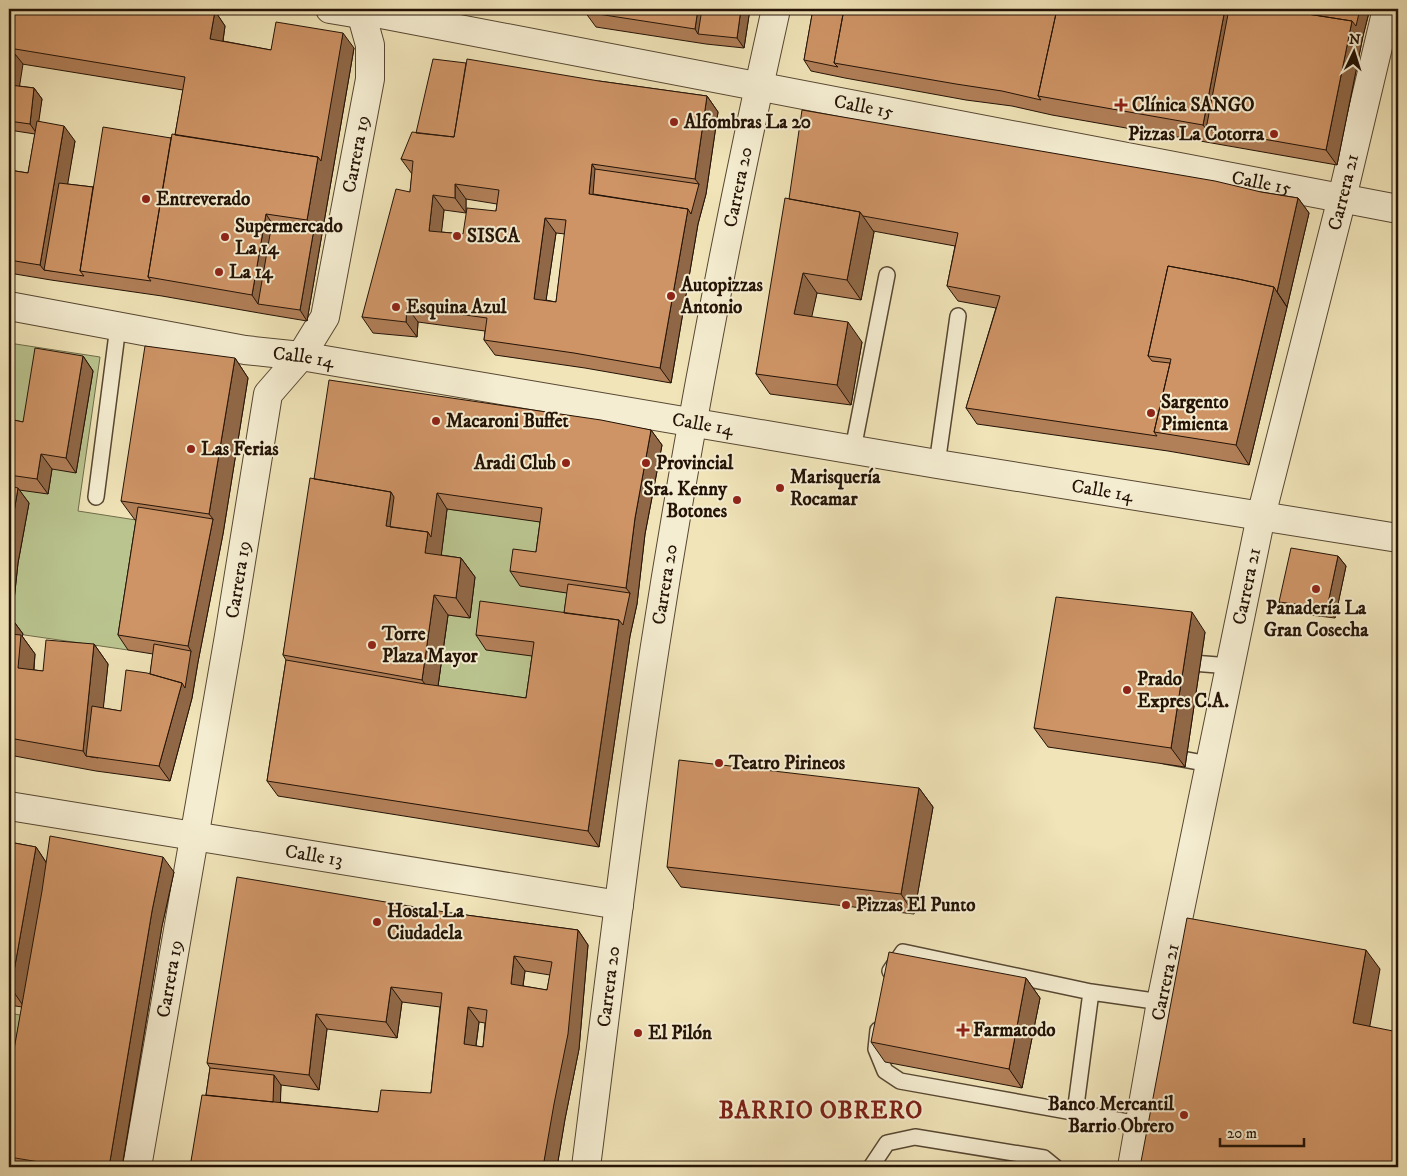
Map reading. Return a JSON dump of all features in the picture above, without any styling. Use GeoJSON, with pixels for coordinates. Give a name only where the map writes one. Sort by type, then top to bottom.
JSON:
{"type":"FeatureCollection","features":[{"type":"Feature","properties":{"kind":"street","name":"Calle 15"},"geometry":{"type":"LineString","coordinates":[[330,9],[354,13],[360,9],[1398,209]]}},
{"type":"Feature","properties":{"kind":"street","name":"Carrera 19"},"geometry":{"type":"LineString","coordinates":[[137,1167],[229,636],[268,394],[301,356],[325,317],[370,79],[370,45],[360,9]]}},
{"type":"Feature","properties":{"kind":"street","name":"Carrera 20"},"geometry":{"type":"LineString","coordinates":[[586,1167],[619,904],[655,648],[692,423],[776,9]]}},
{"type":"Feature","properties":{"kind":"street","name":"Carrera 21"},"geometry":{"type":"LineString","coordinates":[[1132,1167],[1161,1002],[1261,516],[1342,198],[1387,9]]}},
{"type":"Feature","properties":{"kind":"street","name":"Calle 14"},"geometry":{"type":"LineString","coordinates":[[9,306],[245,350],[301,356],[936,464],[1398,538]]}},
{"type":"Feature","properties":{"kind":"street","name":"Calle 13"},"geometry":{"type":"LineString","coordinates":[[9,806],[619,904]]}},
{"type":"Feature","properties":{"kind":"lane"},"geometry":{"type":"LineString","coordinates":[[853,449],[887,275]]}},
{"type":"Feature","properties":{"kind":"lane"},"geometry":{"type":"LineString","coordinates":[[936,464],[958,316]]}},
{"type":"Feature","properties":{"kind":"lane"},"geometry":{"type":"LineString","coordinates":[[96,497],[118,326]]}},
{"type":"Feature","properties":{"kind":"lane"},"geometry":{"type":"LineString","coordinates":[[1161,660],[1230,666]]}},
{"type":"Feature","properties":{"kind":"lane"},"geometry":{"type":"LineString","coordinates":[[1152,754],[1209,764]]}},
{"type":"Feature","properties":{"kind":"lane"},"geometry":{"type":"LineString","coordinates":[[885,987],[890,970],[903,952],[1091,992],[1161,1002]]}},
{"type":"Feature","properties":{"kind":"lane"},"geometry":{"type":"LineString","coordinates":[[1074,1113],[1091,992]]}},
{"type":"Feature","properties":{"kind":"lane"},"geometry":{"type":"LineString","coordinates":[[880,1013],[876,1049],[885,1071],[900,1081],[1139,1124]]}},
{"type":"Feature","properties":{"kind":"lane"},"geometry":{"type":"LineString","coordinates":[[871,1167],[887,1143],[915,1137],[1044,1158],[1055,1167]]}},
{"type":"Feature","properties":{"kind":"green space"},"geometry":{"type":"Polygon","coordinates":[[[9,343],[100,357],[78,511],[149,522],[128,650],[11,633],[9,343]]]}},
{"type":"Feature","properties":{"kind":"green space"},"geometry":{"type":"Polygon","coordinates":[[[447,509],[553,523],[521,586],[575,594],[571,628],[486,649],[545,657],[537,714],[436,700],[448,615],[470,618],[439,573],[447,509]]]}},
{"type":"Feature","properties":{"kind":"green space"},"geometry":{"type":"Polygon","coordinates":[[[9,1013],[31,1017],[9,1140],[9,1013]]]}},
{"type":"Feature","properties":{"kind":"building"},"geometry":{"type":"Polygon","coordinates":[[[10,9],[200,9],[215,11],[210,39],[271,50],[276,22],[343,33],[321,161],[318,157],[175,135],[185,77],[9,48],[10,9]]]}},
{"type":"Feature","properties":{"kind":"building"},"geometry":{"type":"Polygon","coordinates":[[[586,9],[698,9],[695,29],[585,12],[586,9]]]}},
{"type":"Feature","properties":{"kind":"building"},"geometry":{"type":"Polygon","coordinates":[[[702,9],[741,9],[737,38],[698,34],[702,9]]]}},
{"type":"Feature","properties":{"kind":"building"},"geometry":{"type":"Polygon","coordinates":[[[813,9],[844,9],[834,63],[838,67],[804,60],[813,9]]]}},
{"type":"Feature","properties":{"kind":"building"},"geometry":{"type":"Polygon","coordinates":[[[844,9],[1057,9],[1038,96],[1041,100],[1002,91],[834,63],[844,9]]]}},
{"type":"Feature","properties":{"kind":"building"},"geometry":{"type":"Polygon","coordinates":[[[1057,9],[1225,9],[1203,125],[1038,96],[1057,9]]]}},
{"type":"Feature","properties":{"kind":"building"},"geometry":{"type":"Polygon","coordinates":[[[1229,9],[1276,9],[1352,21],[1326,150],[1206,129],[1229,9]]]}},
{"type":"Feature","properties":{"kind":"building"},"geometry":{"type":"Polygon","coordinates":[[[1276,9],[1360,9],[1356,26],[1352,21],[1276,9]]]}},
{"type":"Feature","properties":{"kind":"building"},"geometry":{"type":"Polygon","coordinates":[[[9,52],[15,54],[10,85],[34,88],[30,124],[9,121],[9,52]]]}},
{"type":"Feature","properties":{"kind":"building"},"geometry":{"type":"Polygon","coordinates":[[[433,59],[466,63],[454,137],[416,133],[433,59]]]}},
{"type":"Feature","properties":{"kind":"building"},"geometry":{"type":"Polygon","coordinates":[[[467,59],[599,81],[707,96],[695,179],[592,164],[589,194],[688,209],[660,368],[484,340],[487,318],[407,307],[406,322],[362,317],[396,189],[410,192],[413,161],[401,159],[412,132],[454,137],[467,59]],[[455,184],[455,198],[433,195],[429,231],[463,234],[467,208],[496,211],[499,190],[455,184]],[[545,218],[534,299],[556,302],[566,220],[545,218]]]}},
{"type":"Feature","properties":{"kind":"building"},"geometry":{"type":"Polygon","coordinates":[[[802,110],[1215,181],[1261,192],[1298,198],[1277,292],[1274,287],[1168,266],[1148,356],[1152,361],[1170,363],[1154,432],[1157,436],[966,408],[1000,296],[947,286],[958,233],[863,216],[860,212],[789,199],[802,110]]]}},
{"type":"Feature","properties":{"kind":"building"},"geometry":{"type":"Polygon","coordinates":[[[37,121],[64,126],[40,265],[9,260],[9,170],[28,173],[37,121]]]}},
{"type":"Feature","properties":{"kind":"building"},"geometry":{"type":"Polygon","coordinates":[[[103,127],[171,138],[148,277],[151,281],[80,271],[103,127]]]}},
{"type":"Feature","properties":{"kind":"building","name":"Supermercado La 14"},"geometry":{"type":"Polygon","coordinates":[[[172,134],[318,157],[307,220],[266,214],[252,295],[148,277],[172,134]]]}},
{"type":"Feature","properties":{"kind":"building"},"geometry":{"type":"Polygon","coordinates":[[[595,169],[699,184],[691,214],[688,209],[593,194],[595,169]]]}},
{"type":"Feature","properties":{"kind":"building"},"geometry":{"type":"Polygon","coordinates":[[[59,183],[93,187],[80,271],[84,276],[44,270],[59,183]]]}},
{"type":"Feature","properties":{"kind":"building"},"geometry":{"type":"Polygon","coordinates":[[[785,198],[860,212],[847,280],[803,273],[794,314],[848,322],[837,385],[756,374],[785,198]]]}},
{"type":"Feature","properties":{"kind":"building"},"geometry":{"type":"Polygon","coordinates":[[[272,223],[314,229],[300,310],[258,304],[272,223]]]}},
{"type":"Feature","properties":{"kind":"building"},"geometry":{"type":"Polygon","coordinates":[[[1168,266],[1274,287],[1236,445],[1154,432],[1171,359],[1148,356],[1168,266]]]}},
{"type":"Feature","properties":{"kind":"building","name":"Las Ferias"},"geometry":{"type":"Polygon","coordinates":[[[145,346],[235,358],[209,514],[121,501],[145,346]]]}},
{"type":"Feature","properties":{"kind":"building"},"geometry":{"type":"Polygon","coordinates":[[[35,348],[83,356],[66,458],[41,454],[37,479],[9,475],[9,419],[23,422],[35,348]]]}},
{"type":"Feature","properties":{"kind":"building"},"geometry":{"type":"Polygon","coordinates":[[[329,380],[601,420],[651,430],[635,518],[626,588],[510,571],[513,549],[536,552],[542,508],[437,493],[431,537],[428,532],[390,527],[394,497],[391,492],[314,479],[329,380]]]}},
{"type":"Feature","properties":{"kind":"building"},"geometry":{"type":"Polygon","coordinates":[[[310,478],[391,492],[386,526],[428,532],[425,553],[461,558],[456,598],[434,595],[422,680],[283,655],[310,478]]]}},
{"type":"Feature","properties":{"kind":"building"},"geometry":{"type":"Polygon","coordinates":[[[9,486],[18,488],[9,542],[9,486]]]}},
{"type":"Feature","properties":{"kind":"building"},"geometry":{"type":"Polygon","coordinates":[[[138,507],[213,519],[188,646],[118,635],[138,507]]]}},
{"type":"Feature","properties":{"kind":"building","name":"Panadería La Gran Cosecha"},"geometry":{"type":"Polygon","coordinates":[[[1291,548],[1338,556],[1327,608],[1279,602],[1291,548]]]}},
{"type":"Feature","properties":{"kind":"building"},"geometry":{"type":"Polygon","coordinates":[[[568,584],[630,593],[623,625],[619,620],[564,613],[568,584]]]}},
{"type":"Feature","properties":{"kind":"building","name":"Prado Expres C.A."},"geometry":{"type":"Polygon","coordinates":[[[1056,597],[1192,612],[1171,748],[1034,728],[1056,597]]]}},
{"type":"Feature","properties":{"kind":"building"},"geometry":{"type":"Polygon","coordinates":[[[480,601],[619,620],[588,831],[267,781],[286,660],[425,684],[526,698],[534,642],[476,635],[480,601]]]}},
{"type":"Feature","properties":{"kind":"building"},"geometry":{"type":"Polygon","coordinates":[[[9,634],[21,635],[18,668],[43,671],[46,640],[94,644],[83,751],[9,738],[9,634]]]}},
{"type":"Feature","properties":{"kind":"building"},"geometry":{"type":"Polygon","coordinates":[[[154,644],[191,651],[185,688],[182,683],[150,674],[154,644]]]}},
{"type":"Feature","properties":{"kind":"building"},"geometry":{"type":"Polygon","coordinates":[[[126,670],[147,673],[182,683],[159,766],[86,756],[92,706],[121,711],[126,670]]]}},
{"type":"Feature","properties":{"kind":"building"},"geometry":{"type":"Polygon","coordinates":[[[679,760],[919,788],[901,894],[667,867],[679,760]]]}},
{"type":"Feature","properties":{"kind":"building"},"geometry":{"type":"Polygon","coordinates":[[[50,836],[163,857],[152,911],[109,1167],[70,1167],[9,1157],[9,1078],[50,836]]]}},
{"type":"Feature","properties":{"kind":"building"},"geometry":{"type":"Polygon","coordinates":[[[9,842],[36,847],[11,988],[9,987],[9,842]]]}},
{"type":"Feature","properties":{"kind":"building"},"geometry":{"type":"Polygon","coordinates":[[[237,877],[451,913],[578,930],[568,1034],[543,1167],[190,1167],[202,1095],[378,1112],[381,1090],[431,1093],[442,993],[391,987],[386,1022],[316,1014],[309,1075],[207,1063],[237,877]],[[514,956],[511,984],[547,990],[552,962],[514,956]],[[468,1007],[464,1044],[483,1047],[487,1010],[468,1007]]]}},
{"type":"Feature","properties":{"kind":"building"},"geometry":{"type":"Polygon","coordinates":[[[1187,918],[1366,950],[1353,1023],[1398,1032],[1398,1167],[1140,1167],[1187,918]]]}},
{"type":"Feature","properties":{"kind":"building","name":"Farmatodo"},"geometry":{"type":"Polygon","coordinates":[[[889,952],[1026,978],[1009,1069],[871,1042],[889,952]]]}},
{"type":"Feature","properties":{"kind":"building"},"geometry":{"type":"Polygon","coordinates":[[[210,1068],[274,1075],[273,1102],[206,1095],[210,1068]]]}},
{"type":"Feature","properties":{"kind":"building"},"geometry":{"type":"Polygon","coordinates":[[[873,1162],[903,1167],[872,1167],[873,1162]]]}},
{"type":"Feature","properties":{"kind":"place","name":"Clínica SANGO"},"geometry":{"type":"Point","coordinates":[1121,105]}},
{"type":"Feature","properties":{"kind":"place","name":"Alfombras La 20"},"geometry":{"type":"Point","coordinates":[674,122]}},
{"type":"Feature","properties":{"kind":"place","name":"Pizzas La Cotorra"},"geometry":{"type":"Point","coordinates":[1274,134]}},
{"type":"Feature","properties":{"kind":"place","name":"Entreverado"},"geometry":{"type":"Point","coordinates":[146,199]}},
{"type":"Feature","properties":{"kind":"place","name":"SISCA"},"geometry":{"type":"Point","coordinates":[457,236]}},
{"type":"Feature","properties":{"kind":"place","name":"Supermercado La 14"},"geometry":{"type":"Point","coordinates":[225,237]}},
{"type":"Feature","properties":{"kind":"place","name":"La 14"},"geometry":{"type":"Point","coordinates":[219,272]}},
{"type":"Feature","properties":{"kind":"place","name":"Autopizzas Antonio"},"geometry":{"type":"Point","coordinates":[671,296]}},
{"type":"Feature","properties":{"kind":"place","name":"Esquina Azul"},"geometry":{"type":"Point","coordinates":[396,307]}},
{"type":"Feature","properties":{"kind":"place","name":"Sargento Pimienta"},"geometry":{"type":"Point","coordinates":[1151,413]}},
{"type":"Feature","properties":{"kind":"place","name":"Macaroni Buffet"},"geometry":{"type":"Point","coordinates":[436,421]}},
{"type":"Feature","properties":{"kind":"place","name":"Las Ferias"},"geometry":{"type":"Point","coordinates":[191,449]}},
{"type":"Feature","properties":{"kind":"place","name":"Aradi Club"},"geometry":{"type":"Point","coordinates":[566,463]}},
{"type":"Feature","properties":{"kind":"place","name":"Provincial"},"geometry":{"type":"Point","coordinates":[646,463]}},
{"type":"Feature","properties":{"kind":"place","name":"Marisquería Rocamar"},"geometry":{"type":"Point","coordinates":[780,488]}},
{"type":"Feature","properties":{"kind":"place","name":"Sra. Kenny Botones"},"geometry":{"type":"Point","coordinates":[737,500]}},
{"type":"Feature","properties":{"kind":"place","name":"Panadería La Gran Cosecha"},"geometry":{"type":"Point","coordinates":[1316,589]}},
{"type":"Feature","properties":{"kind":"place","name":"Torre Plaza Mayor"},"geometry":{"type":"Point","coordinates":[372,645]}},
{"type":"Feature","properties":{"kind":"place","name":"Prado Expres C.A."},"geometry":{"type":"Point","coordinates":[1127,690]}},
{"type":"Feature","properties":{"kind":"place","name":"Teatro Pirineos"},"geometry":{"type":"Point","coordinates":[719,763]}},
{"type":"Feature","properties":{"kind":"place","name":"Pizzas El Punto"},"geometry":{"type":"Point","coordinates":[846,905]}},
{"type":"Feature","properties":{"kind":"place","name":"Hostal La Ciudadela"},"geometry":{"type":"Point","coordinates":[377,922]}},
{"type":"Feature","properties":{"kind":"place","name":"Farmatodo"},"geometry":{"type":"Point","coordinates":[963,1030]}},
{"type":"Feature","properties":{"kind":"place","name":"El Pilón"},"geometry":{"type":"Point","coordinates":[638,1033]}},
{"type":"Feature","properties":{"kind":"place","name":"Banco Mercantil Barrio Obrero"},"geometry":{"type":"Point","coordinates":[1184,1115]}},
{"type":"Feature","properties":{"kind":"district","name":"BARRIO OBRERO"},"geometry":{"type":"Point","coordinates":[821,1111]}}]}
